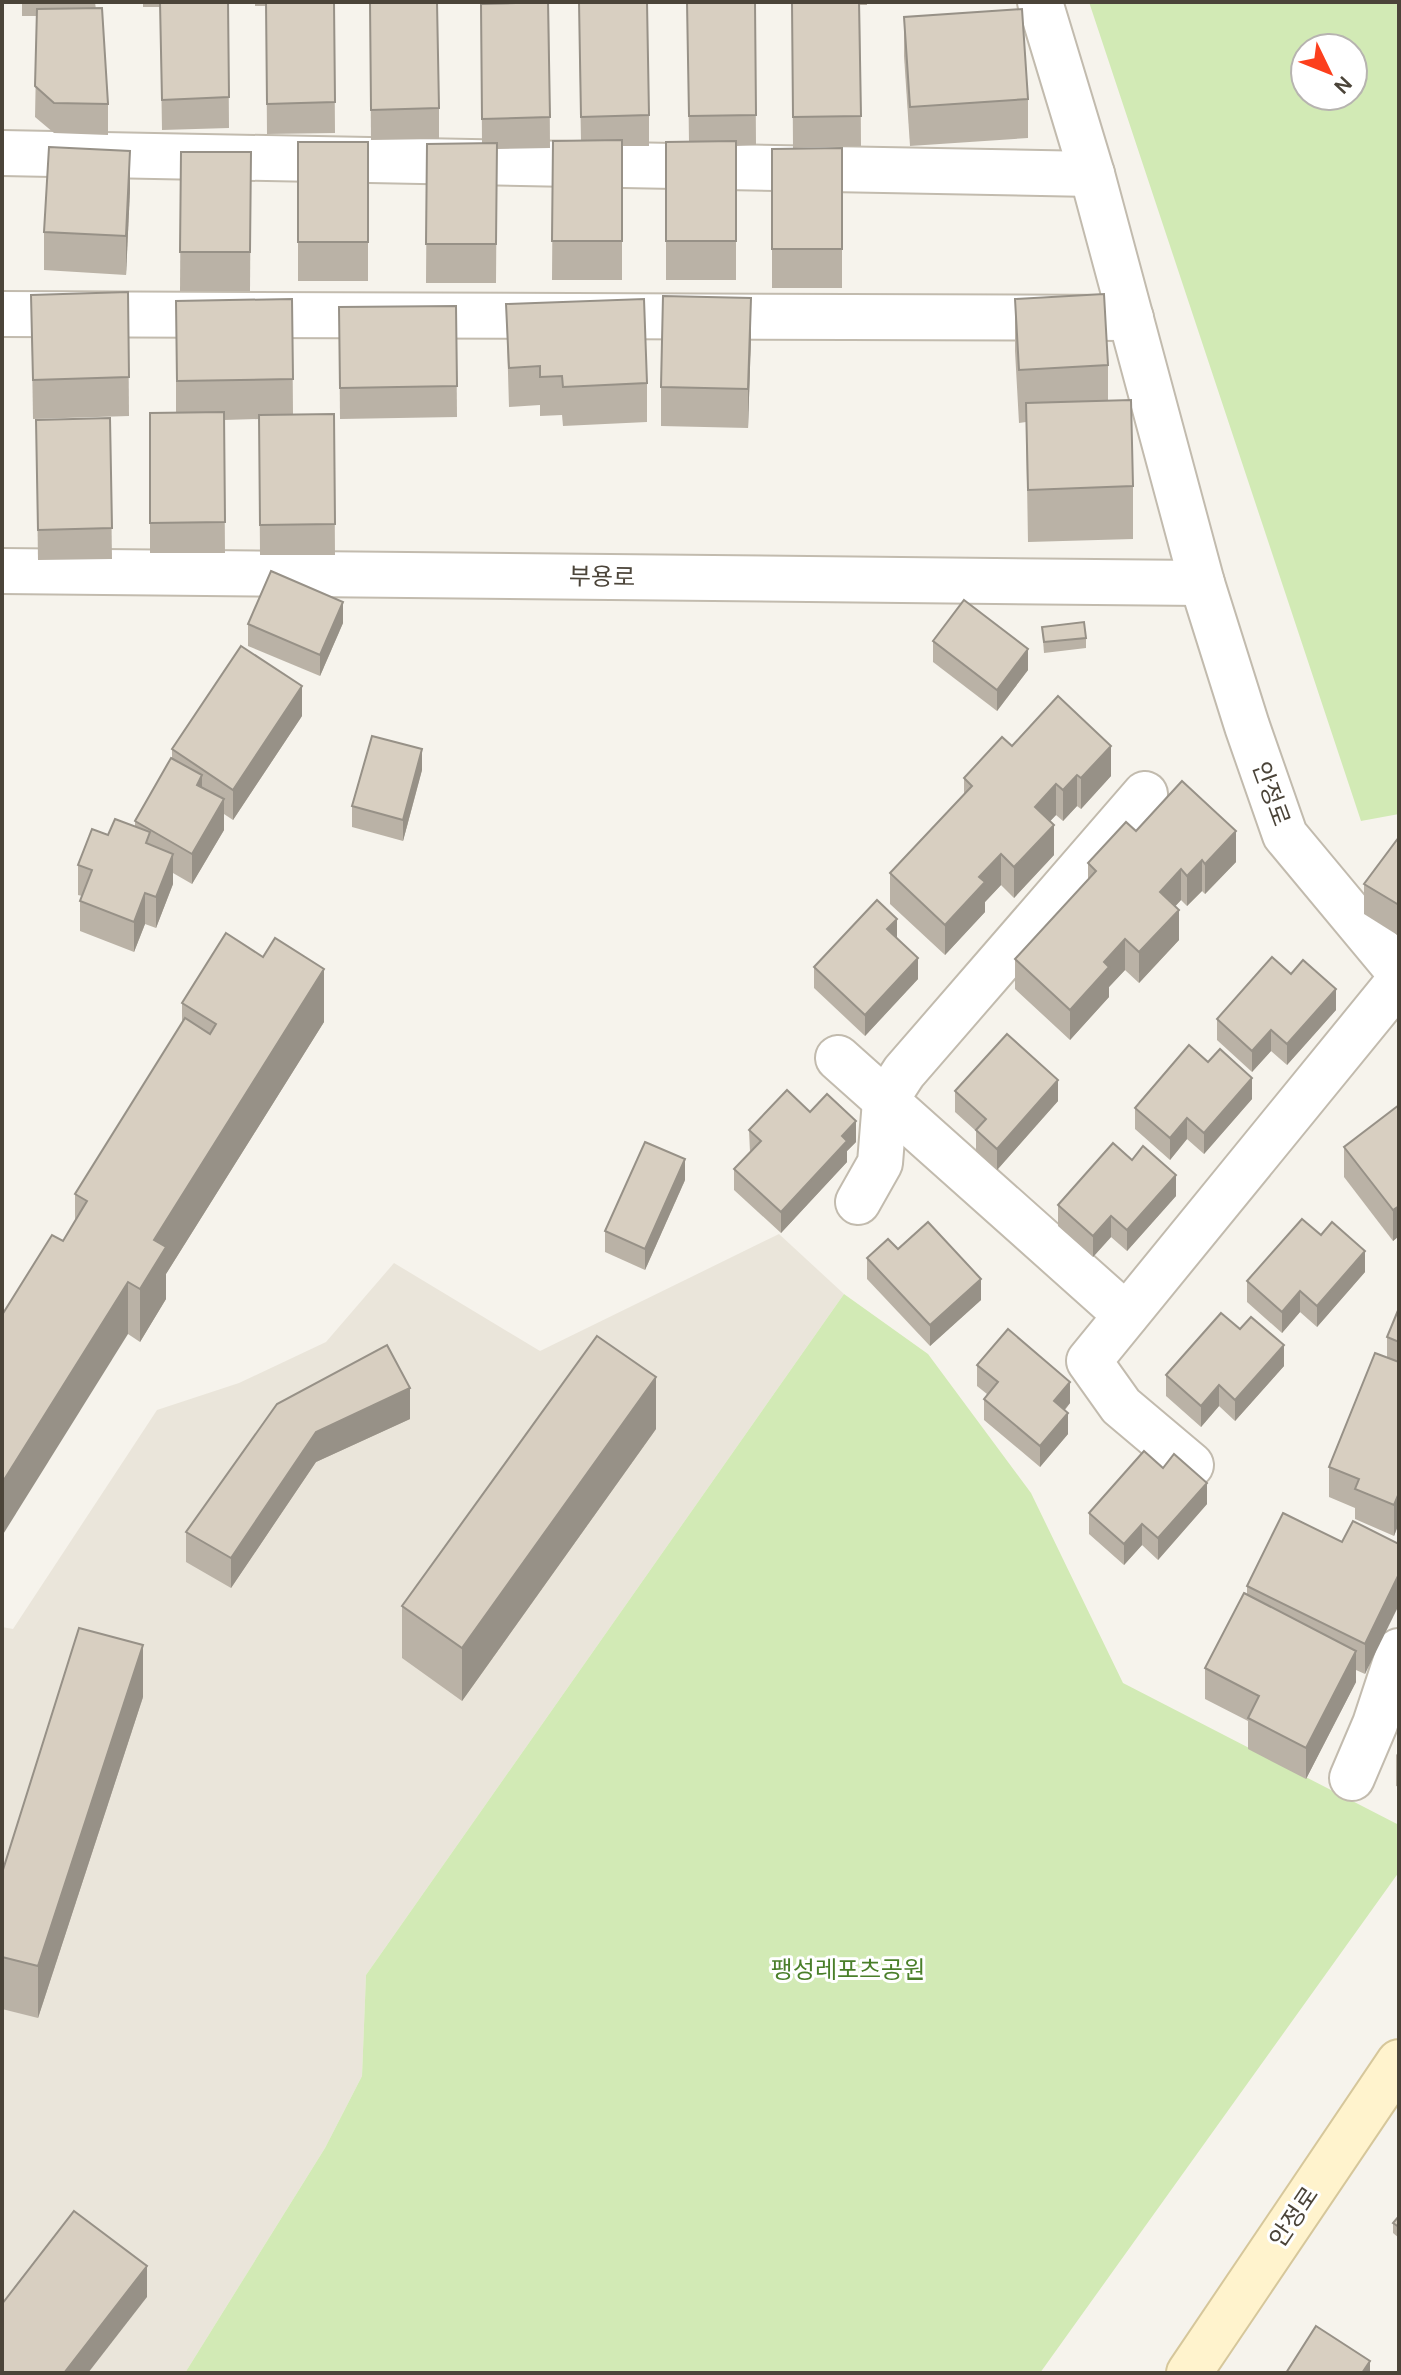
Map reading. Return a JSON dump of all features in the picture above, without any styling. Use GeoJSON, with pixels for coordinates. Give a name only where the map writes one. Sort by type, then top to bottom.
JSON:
{"type":"FeatureCollection","features":[{"type":"Feature","properties":{"kind":"main road","name":"안정로"},"geometry":{"type":"LineString","coordinates":[[1189,2373],[1399,2062]]}},
{"type":"Feature","properties":{"kind":"street","name":"안정로"},"geometry":{"type":"LineString","coordinates":[[1040,2],[1092,174],[1202,583],[1285,835],[1399,972]]}},
{"type":"Feature","properties":{"kind":"street"},"geometry":{"type":"LineString","coordinates":[[2,153],[1092,174]]}},
{"type":"Feature","properties":{"kind":"street"},"geometry":{"type":"LineString","coordinates":[[2,314],[1131,318]]}},
{"type":"Feature","properties":{"kind":"street","name":"부용로"},"geometry":{"type":"LineString","coordinates":[[2,571],[1202,583]]}},
{"type":"Feature","properties":{"kind":"street"},"geometry":{"type":"LineString","coordinates":[[858,1202],[880,1163],[885,1101],[904,1072],[1145,794]]}},
{"type":"Feature","properties":{"kind":"street"},"geometry":{"type":"LineString","coordinates":[[1191,1465],[1121,1406],[1089,1361],[1399,981]]}},
{"type":"Feature","properties":{"kind":"street"},"geometry":{"type":"LineString","coordinates":[[838,1058],[1126,1315]]}},
{"type":"Feature","properties":{"kind":"street"},"geometry":{"type":"LineString","coordinates":[[1352,1778],[1375,1724],[1399,1651]]}},
{"type":"Feature","properties":{"kind":"shaded area"},"geometry":{"type":"Polygon","coordinates":[[[779,1234],[844,1294],[366,1975],[362,2076],[325,2148],[185,2373],[2,2373],[2,1627],[13,1629],[157,1410],[239,1383],[326,1342],[394,1263],[540,1351],[779,1234]]]}},
{"type":"Feature","properties":{"kind":"green space"},"geometry":{"type":"Polygon","coordinates":[[[1089,2],[1399,2],[1399,814],[1361,821],[1089,2]]]}},
{"type":"Feature","properties":{"kind":"green space","name":"팽성레포츠공원"},"geometry":{"type":"Polygon","coordinates":[[[844,1294],[928,1354],[1031,1493],[1123,1683],[1399,1825],[1399,1872],[1040,2373],[185,2373],[325,2148],[362,2076],[366,1975],[844,1294]]]}},
{"type":"Feature","properties":{"kind":"building"},"geometry":{"type":"Polygon","coordinates":[[[160,2],[228,2],[229,97],[162,100],[160,2]]]}},
{"type":"Feature","properties":{"kind":"building"},"geometry":{"type":"Polygon","coordinates":[[[266,2],[334,2],[335,102],[267,104],[266,2]]]}},
{"type":"Feature","properties":{"kind":"building"},"geometry":{"type":"Polygon","coordinates":[[[370,2],[437,2],[439,108],[371,110],[370,2]]]}},
{"type":"Feature","properties":{"kind":"building"},"geometry":{"type":"Polygon","coordinates":[[[548,2],[550,117],[482,119],[481,4],[548,2]]]}},
{"type":"Feature","properties":{"kind":"building"},"geometry":{"type":"Polygon","coordinates":[[[579,2],[647,2],[649,115],[581,117],[579,2]]]}},
{"type":"Feature","properties":{"kind":"building"},"geometry":{"type":"Polygon","coordinates":[[[687,2],[755,2],[756,115],[689,116],[687,2]]]}},
{"type":"Feature","properties":{"kind":"building"},"geometry":{"type":"Polygon","coordinates":[[[792,2],[859,2],[861,116],[793,117],[792,2]]]}},
{"type":"Feature","properties":{"kind":"building"},"geometry":{"type":"Polygon","coordinates":[[[102,8],[108,104],[54,103],[35,86],[37,9],[102,8]]]}},
{"type":"Feature","properties":{"kind":"building"},"geometry":{"type":"Polygon","coordinates":[[[1022,9],[1028,99],[910,107],[904,17],[1022,9]]]}},
{"type":"Feature","properties":{"kind":"building"},"geometry":{"type":"Polygon","coordinates":[[[622,140],[622,241],[552,241],[553,141],[622,140]]]}},
{"type":"Feature","properties":{"kind":"building"},"geometry":{"type":"Polygon","coordinates":[[[736,141],[736,241],[666,241],[666,142],[736,141]]]}},
{"type":"Feature","properties":{"kind":"building"},"geometry":{"type":"Polygon","coordinates":[[[298,142],[368,142],[368,242],[298,242],[298,142]]]}},
{"type":"Feature","properties":{"kind":"building"},"geometry":{"type":"Polygon","coordinates":[[[497,143],[496,244],[426,244],[427,144],[497,143]]]}},
{"type":"Feature","properties":{"kind":"building"},"geometry":{"type":"Polygon","coordinates":[[[49,147],[130,151],[126,236],[44,232],[49,147]]]}},
{"type":"Feature","properties":{"kind":"building"},"geometry":{"type":"Polygon","coordinates":[[[842,148],[842,249],[772,249],[772,149],[842,148]]]}},
{"type":"Feature","properties":{"kind":"building"},"geometry":{"type":"Polygon","coordinates":[[[181,152],[251,152],[250,252],[180,252],[181,152]]]}},
{"type":"Feature","properties":{"kind":"building"},"geometry":{"type":"Polygon","coordinates":[[[128,292],[129,377],[33,380],[31,295],[128,292]]]}},
{"type":"Feature","properties":{"kind":"building"},"geometry":{"type":"Polygon","coordinates":[[[1104,294],[1108,365],[1019,370],[1015,299],[1104,294]]]}},
{"type":"Feature","properties":{"kind":"building"},"geometry":{"type":"Polygon","coordinates":[[[663,296],[751,298],[748,389],[661,387],[663,296]]]}},
{"type":"Feature","properties":{"kind":"building"},"geometry":{"type":"Polygon","coordinates":[[[292,299],[293,379],[177,381],[176,301],[292,299]]]}},
{"type":"Feature","properties":{"kind":"building"},"geometry":{"type":"Polygon","coordinates":[[[644,299],[647,383],[563,387],[562,376],[540,377],[540,366],[509,368],[506,304],[644,299]]]}},
{"type":"Feature","properties":{"kind":"building"},"geometry":{"type":"Polygon","coordinates":[[[456,306],[457,386],[340,388],[339,307],[456,306]]]}},
{"type":"Feature","properties":{"kind":"building"},"geometry":{"type":"Polygon","coordinates":[[[1131,400],[1133,486],[1028,490],[1026,403],[1131,400]]]}},
{"type":"Feature","properties":{"kind":"building"},"geometry":{"type":"Polygon","coordinates":[[[224,412],[225,522],[150,523],[150,413],[224,412]]]}},
{"type":"Feature","properties":{"kind":"building"},"geometry":{"type":"Polygon","coordinates":[[[334,414],[335,524],[260,525],[259,415],[334,414]]]}},
{"type":"Feature","properties":{"kind":"building"},"geometry":{"type":"Polygon","coordinates":[[[110,418],[112,528],[38,530],[36,420],[110,418]]]}},
{"type":"Feature","properties":{"kind":"building"},"geometry":{"type":"Polygon","coordinates":[[[271,571],[343,602],[320,655],[248,624],[271,571]]]}},
{"type":"Feature","properties":{"kind":"building"},"geometry":{"type":"Polygon","coordinates":[[[964,600],[1028,649],[997,690],[933,641],[964,600]]]}},
{"type":"Feature","properties":{"kind":"building"},"geometry":{"type":"Polygon","coordinates":[[[1084,622],[1086,638],[1044,642],[1042,627],[1084,622]]]}},
{"type":"Feature","properties":{"kind":"building"},"geometry":{"type":"Polygon","coordinates":[[[241,646],[302,686],[233,790],[172,749],[241,646]]]}},
{"type":"Feature","properties":{"kind":"building"},"geometry":{"type":"Polygon","coordinates":[[[1058,696],[1111,746],[1081,778],[1077,775],[1063,790],[1056,784],[1035,807],[1054,825],[1014,867],[1001,854],[979,877],[985,882],[945,925],[890,873],[972,786],[964,778],[1002,737],[1012,746],[1058,696]]]}},
{"type":"Feature","properties":{"kind":"building"},"geometry":{"type":"Polygon","coordinates":[[[372,736],[422,749],[403,820],[352,806],[372,736]]]}},
{"type":"Feature","properties":{"kind":"building"},"geometry":{"type":"Polygon","coordinates":[[[171,758],[202,775],[197,785],[224,799],[192,854],[135,821],[171,758]]]}},
{"type":"Feature","properties":{"kind":"building"},"geometry":{"type":"Polygon","coordinates":[[[1182,781],[1236,831],[1205,864],[1202,860],[1187,876],[1181,869],[1160,892],[1179,910],[1139,952],[1125,939],[1104,962],[1109,967],[1070,1010],[1015,959],[1096,871],[1088,863],[1126,822],[1136,831],[1182,781]]]}},
{"type":"Feature","properties":{"kind":"building"},"geometry":{"type":"Polygon","coordinates":[[[115,819],[150,832],[146,843],[173,854],[156,897],[145,893],[134,922],[80,901],[92,870],[78,865],[92,829],[108,835],[115,819]]]}},
{"type":"Feature","properties":{"kind":"building"},"geometry":{"type":"Polygon","coordinates":[[[1399,837],[1399,905],[1364,884],[1399,837]]]}},
{"type":"Feature","properties":{"kind":"building"},"geometry":{"type":"Polygon","coordinates":[[[877,900],[897,919],[887,929],[918,958],[865,1015],[814,967],[877,900]]]}},
{"type":"Feature","properties":{"kind":"building"},"geometry":{"type":"Polygon","coordinates":[[[226,933],[263,957],[275,938],[324,969],[154,1240],[166,1247],[140,1289],[128,1282],[2,1483],[2,1315],[52,1235],[63,1241],[87,1201],[75,1194],[185,1018],[210,1034],[216,1024],[182,1003],[226,933]]]}},
{"type":"Feature","properties":{"kind":"building"},"geometry":{"type":"Polygon","coordinates":[[[1272,957],[1291,974],[1303,960],[1336,989],[1287,1044],[1271,1030],[1252,1051],[1217,1019],[1272,957]]]}},
{"type":"Feature","properties":{"kind":"building"},"geometry":{"type":"Polygon","coordinates":[[[1007,1034],[1058,1080],[997,1149],[976,1130],[986,1119],[955,1091],[1007,1034]]]}},
{"type":"Feature","properties":{"kind":"building"},"geometry":{"type":"Polygon","coordinates":[[[1189,1045],[1208,1062],[1220,1049],[1252,1078],[1204,1133],[1187,1118],[1170,1138],[1135,1108],[1189,1045]]]}},
{"type":"Feature","properties":{"kind":"building"},"geometry":{"type":"Polygon","coordinates":[[[787,1090],[810,1112],[827,1094],[856,1121],[842,1136],[847,1141],[781,1212],[734,1169],[761,1141],[749,1130],[787,1090]]]}},
{"type":"Feature","properties":{"kind":"building"},"geometry":{"type":"Polygon","coordinates":[[[1399,1105],[1399,1206],[1393,1210],[1344,1147],[1399,1105]]]}},
{"type":"Feature","properties":{"kind":"building"},"geometry":{"type":"Polygon","coordinates":[[[645,1142],[685,1159],[645,1249],[605,1231],[645,1142]]]}},
{"type":"Feature","properties":{"kind":"building"},"geometry":{"type":"Polygon","coordinates":[[[1113,1143],[1132,1160],[1143,1146],[1176,1175],[1127,1230],[1111,1216],[1093,1236],[1058,1205],[1113,1143]]]}},
{"type":"Feature","properties":{"kind":"building"},"geometry":{"type":"Polygon","coordinates":[[[1302,1219],[1321,1235],[1332,1222],[1365,1251],[1317,1306],[1300,1291],[1282,1312],[1247,1281],[1302,1219]]]}},
{"type":"Feature","properties":{"kind":"building"},"geometry":{"type":"Polygon","coordinates":[[[928,1222],[981,1279],[930,1325],[867,1258],[888,1239],[898,1249],[928,1222]]]}},
{"type":"Feature","properties":{"kind":"building"},"geometry":{"type":"Polygon","coordinates":[[[1399,1308],[1399,1342],[1387,1337],[1399,1308]]]}},
{"type":"Feature","properties":{"kind":"building"},"geometry":{"type":"Polygon","coordinates":[[[1221,1313],[1240,1329],[1251,1317],[1284,1345],[1235,1400],[1219,1385],[1201,1406],[1166,1375],[1221,1313]]]}},
{"type":"Feature","properties":{"kind":"building"},"geometry":{"type":"Polygon","coordinates":[[[1008,1329],[1070,1382],[1054,1401],[1068,1413],[1040,1446],[984,1399],[998,1382],[977,1365],[1008,1329]]]}},
{"type":"Feature","properties":{"kind":"building"},"geometry":{"type":"Polygon","coordinates":[[[597,1336],[656,1377],[462,1648],[402,1606],[597,1336]]]}},
{"type":"Feature","properties":{"kind":"building"},"geometry":{"type":"Polygon","coordinates":[[[387,1345],[410,1388],[316,1432],[231,1558],[186,1532],[277,1404],[387,1345]]]}},
{"type":"Feature","properties":{"kind":"building"},"geometry":{"type":"Polygon","coordinates":[[[1375,1353],[1399,1362],[1399,1493],[1394,1505],[1355,1489],[1359,1479],[1329,1467],[1375,1353]]]}},
{"type":"Feature","properties":{"kind":"building"},"geometry":{"type":"Polygon","coordinates":[[[1144,1451],[1163,1468],[1174,1454],[1207,1483],[1158,1538],[1142,1524],[1124,1544],[1089,1513],[1144,1451]]]}},
{"type":"Feature","properties":{"kind":"building"},"geometry":{"type":"Polygon","coordinates":[[[1283,1513],[1342,1542],[1353,1521],[1399,1544],[1399,1574],[1365,1644],[1247,1586],[1283,1513]]]}},
{"type":"Feature","properties":{"kind":"building"},"geometry":{"type":"Polygon","coordinates":[[[1244,1593],[1356,1651],[1306,1748],[1248,1718],[1259,1696],[1205,1668],[1244,1593]]]}},
{"type":"Feature","properties":{"kind":"building"},"geometry":{"type":"Polygon","coordinates":[[[79,1628],[143,1645],[38,1966],[2,1957],[2,1873],[79,1628]]]}},
{"type":"Feature","properties":{"kind":"building"},"geometry":{"type":"Polygon","coordinates":[[[74,2211],[147,2266],[64,2373],[2,2373],[2,2304],[74,2211]]]}},
{"type":"Feature","properties":{"kind":"building"},"geometry":{"type":"Polygon","coordinates":[[[1316,2326],[1370,2361],[1362,2373],[1286,2373],[1316,2326]]]}}]}
